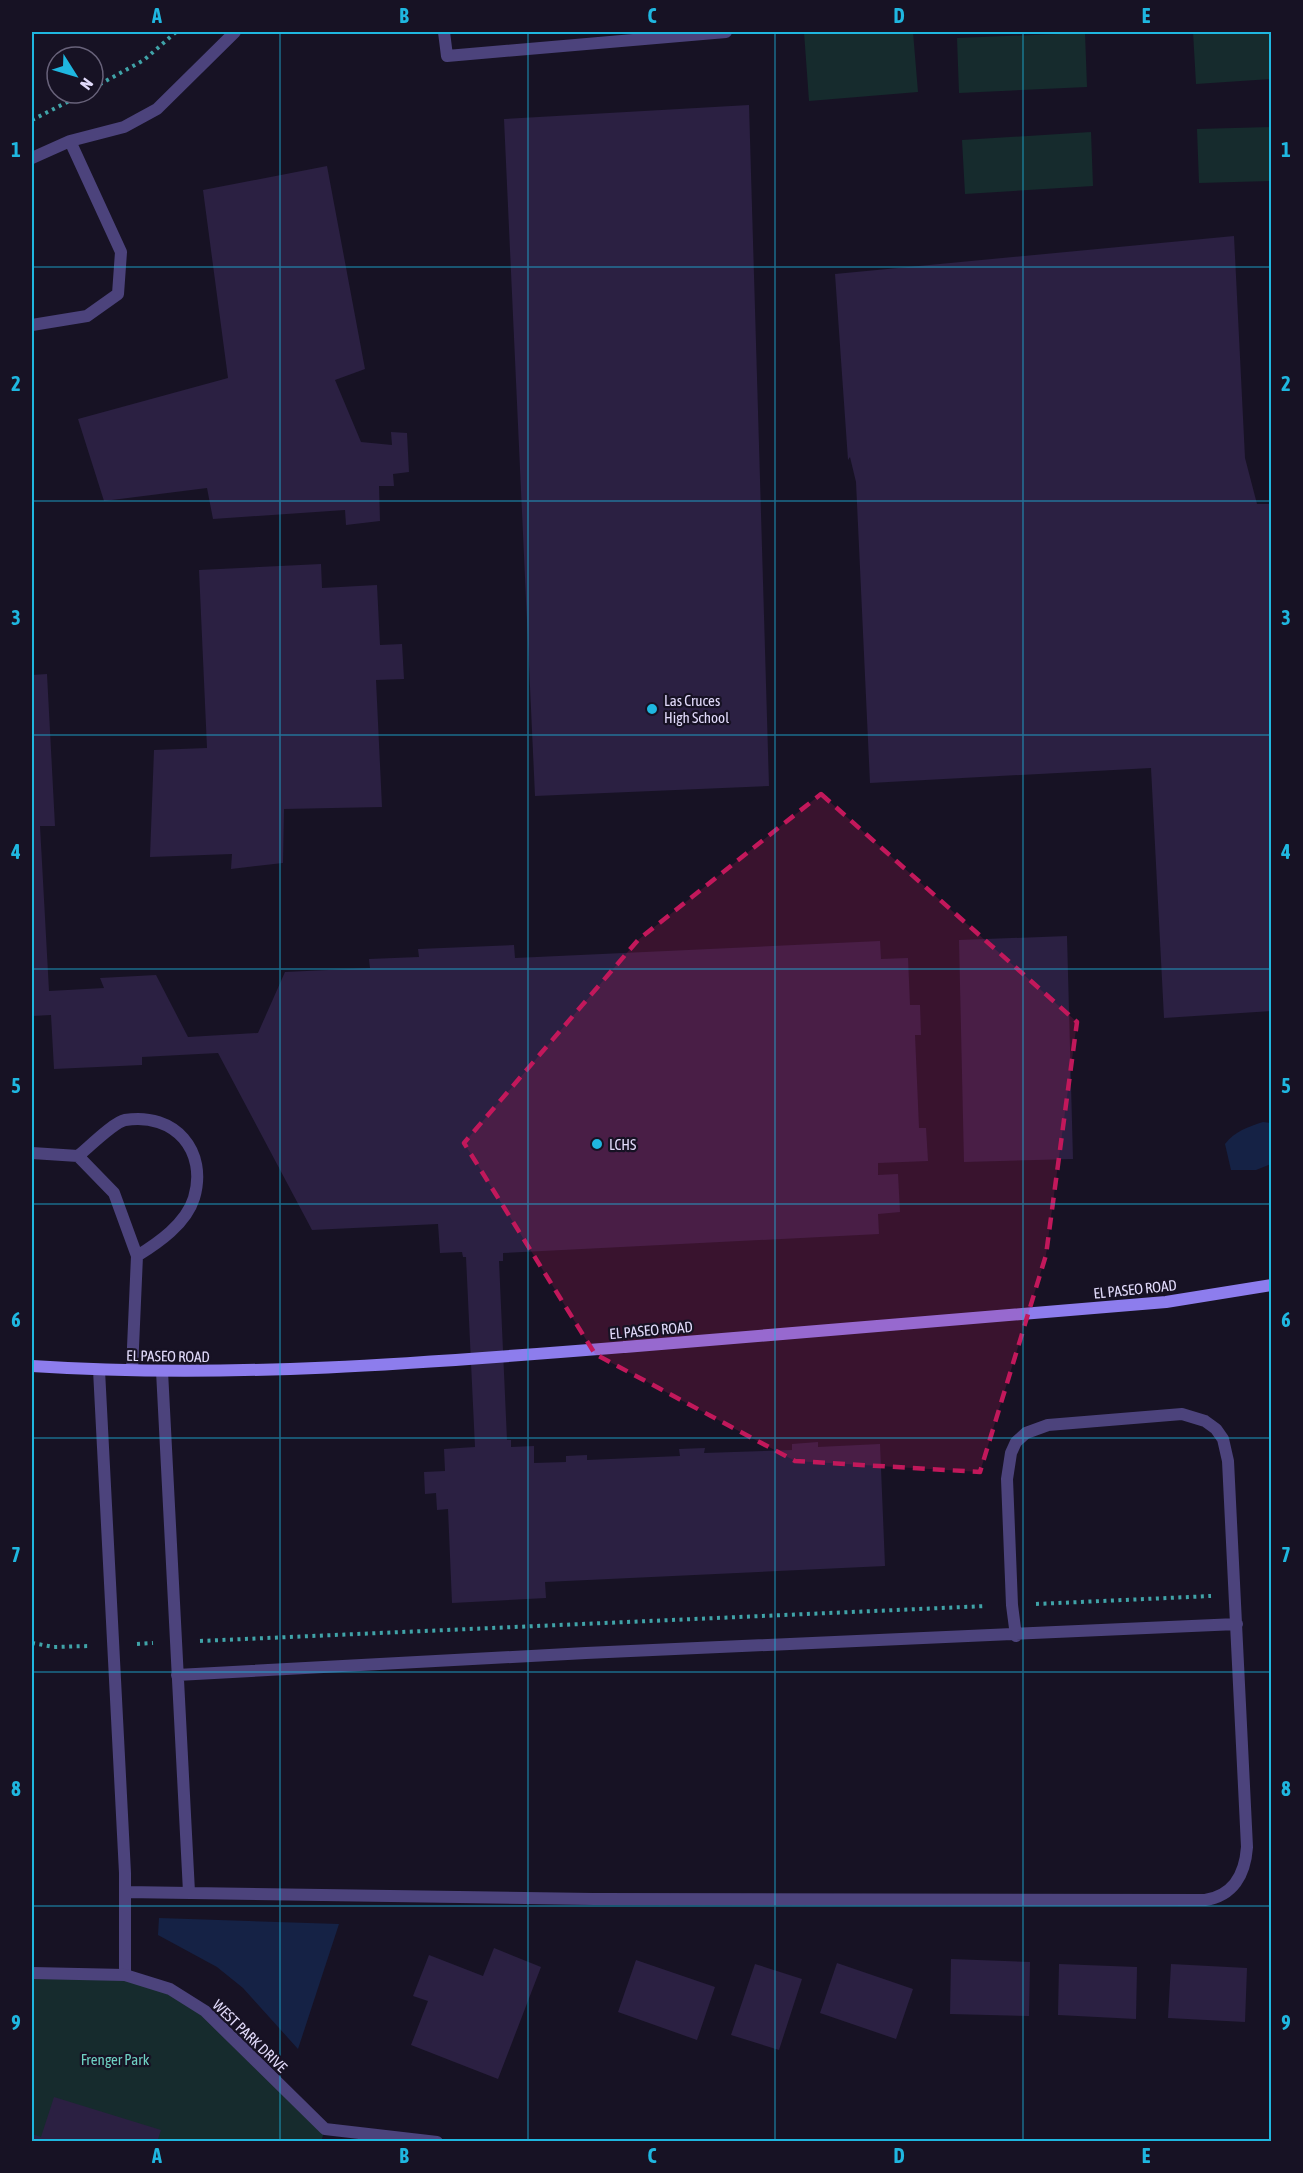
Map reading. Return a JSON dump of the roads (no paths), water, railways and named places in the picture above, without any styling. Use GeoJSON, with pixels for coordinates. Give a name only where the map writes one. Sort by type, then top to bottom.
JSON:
{"type":"FeatureCollection","features":[{"type":"Feature","properties":{"kind":"main road","name":"EL PASEO ROAD"},"geometry":{"type":"LineString","coordinates":[[32,1366],[162,1371],[327,1369],[418,1364],[1166,1302],[1272,1285]]}},
{"type":"Feature","properties":{"kind":"street"},"geometry":{"type":"LineString","coordinates":[[32,158],[70,141],[124,127],[157,109],[235,32]]}},
{"type":"Feature","properties":{"kind":"street"},"geometry":{"type":"LineString","coordinates":[[444,32],[447,56],[726,32]]}},
{"type":"Feature","properties":{"kind":"street"},"geometry":{"type":"LineString","coordinates":[[32,325],[87,316],[118,294],[122,252],[70,141]]}},
{"type":"Feature","properties":{"kind":"street"},"geometry":{"type":"LineString","coordinates":[[78,1156],[123,1120],[159,1121],[187,1140],[198,1167],[194,1200],[169,1236],[137,1256]]}},
{"type":"Feature","properties":{"kind":"street"},"geometry":{"type":"LineString","coordinates":[[32,1153],[78,1156],[114,1193],[137,1256],[132,1370]]}},
{"type":"Feature","properties":{"kind":"street"},"geometry":{"type":"LineString","coordinates":[[99,1370],[125,1892],[125,1975]]}},
{"type":"Feature","properties":{"kind":"street"},"geometry":{"type":"LineString","coordinates":[[162,1371],[189,1892]]}},
{"type":"Feature","properties":{"kind":"street"},"geometry":{"type":"LineString","coordinates":[[125,1892],[593,1899],[921,1898],[1140,1902],[1215,1899],[1233,1887],[1240,1877],[1247,1847],[1227,1450],[1216,1429],[1205,1421],[1182,1414],[1048,1425],[1026,1433],[1016,1442],[1011,1453],[1007,1479],[1012,1605],[1016,1636]]}},
{"type":"Feature","properties":{"kind":"street"},"geometry":{"type":"LineString","coordinates":[[177,1675],[574,1653],[1016,1636],[1237,1624]]}},
{"type":"Feature","properties":{"kind":"street","name":"WEST PARK DRIVE"},"geometry":{"type":"LineString","coordinates":[[32,1973],[125,1975],[170,1989],[205,2012],[323,2135],[437,2142]]}},
{"type":"Feature","properties":{"kind":"water"},"geometry":{"type":"Polygon","coordinates":[[[1263,1122],[1271,1123],[1271,1164],[1256,1170],[1231,1170],[1225,1144],[1237,1133],[1263,1122]]]}},
{"type":"Feature","properties":{"kind":"water"},"geometry":{"type":"Polygon","coordinates":[[[159,1918],[339,1924],[298,2049],[243,1988],[217,1967],[158,1935],[159,1918]]]}},
{"type":"Feature","properties":{"kind":"place","name":"Las Cruces High School"},"geometry":{"type":"Point","coordinates":[652,709]}},
{"type":"Feature","properties":{"kind":"place","name":"LCHS"},"geometry":{"type":"Point","coordinates":[597,1144]}},
{"type":"Feature","properties":{"kind":"park label","name":"Frenger Park"},"geometry":{"type":"Point","coordinates":[115,2059]}}]}
